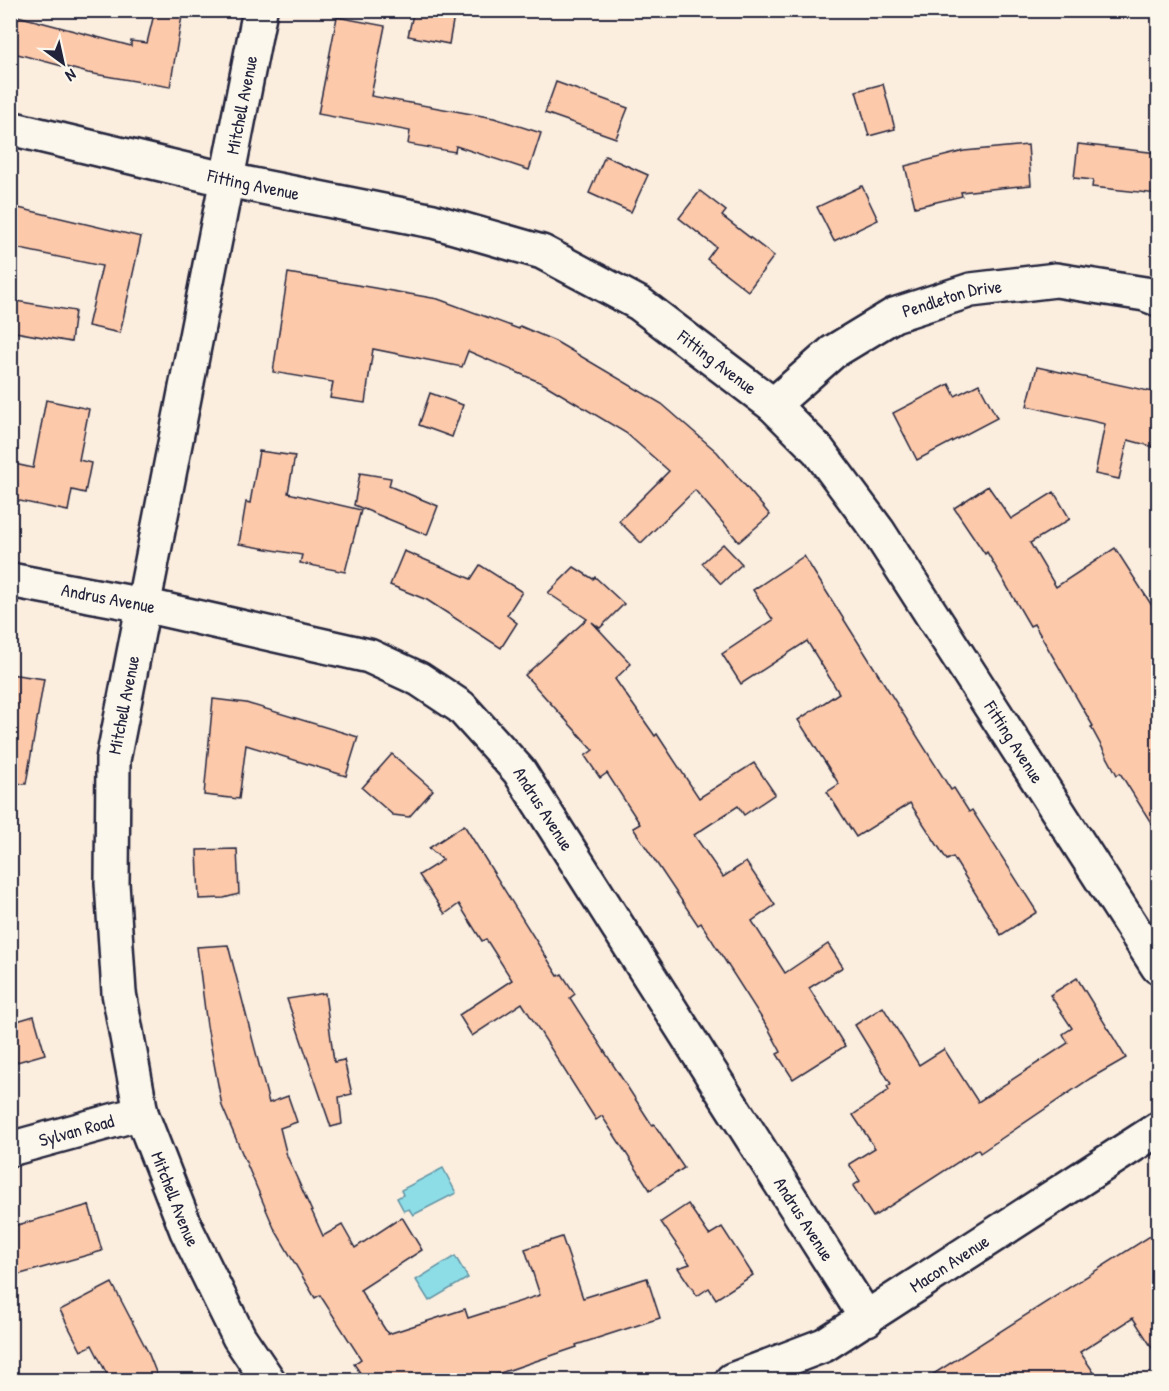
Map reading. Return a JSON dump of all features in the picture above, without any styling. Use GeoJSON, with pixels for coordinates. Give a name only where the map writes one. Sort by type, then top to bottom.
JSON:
{"type":"FeatureCollection","features":[{"type":"Feature","properties":{"kind":"street","name":"Mitchell Avenue"},"geometry":{"type":"LineString","coordinates":[[260,10],[113,760],[112,883],[119,993],[141,1113],[187,1231],[239,1337],[268,1380]]}},
{"type":"Feature","properties":{"kind":"street","name":"Fitting Avenue"},"geometry":{"type":"LineString","coordinates":[[10,128],[228,180],[434,221],[542,252],[640,304],[774,405],[818,450],[879,531],[1158,967]]}},
{"type":"Feature","properties":{"kind":"street","name":"Pendleton Drive"},"geometry":{"type":"LineString","coordinates":[[774,405],[833,352],[894,315],[971,290],[1056,280],[1145,294],[1158,299]]}},
{"type":"Feature","properties":{"kind":"street","name":"Andrus Avenue"},"geometry":{"type":"LineString","coordinates":[[10,580],[143,605],[369,656],[419,679],[461,707],[519,771],[867,1319]]}},
{"type":"Feature","properties":{"kind":"street","name":"Sylvan Road"},"geometry":{"type":"LineString","coordinates":[[10,1149],[141,1113]]}},
{"type":"Feature","properties":{"kind":"street","name":"Macon Avenue"},"geometry":{"type":"LineString","coordinates":[[732,1380],[824,1345],[1158,1129]]}},
{"type":"Feature","properties":{"kind":"water"},"geometry":{"type":"Polygon","coordinates":[[[443,1168],[456,1193],[413,1215],[409,1209],[404,1211],[397,1198],[403,1195],[401,1190],[443,1168]]]}},
{"type":"Feature","properties":{"kind":"water"},"geometry":{"type":"Polygon","coordinates":[[[455,1256],[468,1278],[429,1301],[416,1280],[455,1256]]]}},
{"type":"Feature","properties":{"kind":"building"},"geometry":{"type":"Polygon","coordinates":[[[155,10],[183,10],[170,87],[88,73],[10,52],[10,14],[131,46],[131,41],[147,43],[155,10]]]}},
{"type":"Feature","properties":{"kind":"building"},"geometry":{"type":"Polygon","coordinates":[[[414,10],[455,10],[449,44],[408,36],[414,10]]]}},
{"type":"Feature","properties":{"kind":"building"},"geometry":{"type":"Polygon","coordinates":[[[337,17],[385,26],[371,96],[494,118],[541,133],[529,170],[456,146],[455,152],[408,144],[410,131],[318,114],[337,17]]]}},
{"type":"Feature","properties":{"kind":"building"},"geometry":{"type":"Polygon","coordinates":[[[556,82],[628,108],[616,138],[545,113],[556,82]]]}},
{"type":"Feature","properties":{"kind":"building"},"geometry":{"type":"Polygon","coordinates":[[[883,84],[895,129],[869,136],[856,91],[883,84]]]}},
{"type":"Feature","properties":{"kind":"building"},"geometry":{"type":"Polygon","coordinates":[[[1078,144],[1158,153],[1158,194],[1092,187],[1093,180],[1074,178],[1078,144]]]}},
{"type":"Feature","properties":{"kind":"building"},"geometry":{"type":"Polygon","coordinates":[[[1028,145],[1031,185],[961,192],[962,196],[915,207],[905,166],[964,151],[1028,145]]]}},
{"type":"Feature","properties":{"kind":"building"},"geometry":{"type":"Polygon","coordinates":[[[605,156],[648,175],[631,212],[589,193],[605,156]]]}},
{"type":"Feature","properties":{"kind":"building"},"geometry":{"type":"Polygon","coordinates":[[[862,186],[878,220],[834,241],[817,207],[862,186]]]}},
{"type":"Feature","properties":{"kind":"building"},"geometry":{"type":"Polygon","coordinates":[[[700,191],[726,211],[722,216],[774,256],[748,291],[707,259],[716,247],[679,218],[700,191]]]}},
{"type":"Feature","properties":{"kind":"building"},"geometry":{"type":"Polygon","coordinates":[[[10,206],[141,237],[120,333],[88,326],[102,266],[10,247],[10,206]]]}},
{"type":"Feature","properties":{"kind":"building"},"geometry":{"type":"Polygon","coordinates":[[[288,273],[438,299],[519,329],[520,326],[555,341],[662,404],[717,452],[770,515],[739,542],[695,490],[641,543],[619,521],[669,471],[626,433],[544,384],[468,351],[462,367],[373,349],[365,403],[330,398],[333,382],[273,372],[288,273]]]}},
{"type":"Feature","properties":{"kind":"building"},"geometry":{"type":"Polygon","coordinates":[[[10,300],[75,311],[71,342],[10,331],[10,300]]]}},
{"type":"Feature","properties":{"kind":"building"},"geometry":{"type":"Polygon","coordinates":[[[1037,367],[1158,393],[1158,448],[1128,440],[1119,479],[1095,474],[1105,424],[1027,406],[1037,367]]]}},
{"type":"Feature","properties":{"kind":"building"},"geometry":{"type":"Polygon","coordinates":[[[949,384],[955,396],[979,384],[997,418],[917,460],[893,413],[949,384]]]}},
{"type":"Feature","properties":{"kind":"building"},"geometry":{"type":"Polygon","coordinates":[[[430,393],[463,405],[452,437],[419,425],[430,393]]]}},
{"type":"Feature","properties":{"kind":"building"},"geometry":{"type":"Polygon","coordinates":[[[46,400],[89,409],[79,460],[91,463],[85,493],[72,490],[68,511],[10,499],[10,463],[33,468],[46,400]]]}},
{"type":"Feature","properties":{"kind":"building"},"geometry":{"type":"Polygon","coordinates":[[[259,451],[295,456],[288,493],[361,510],[345,572],[300,563],[302,555],[239,544],[246,502],[250,503],[259,451]]]}},
{"type":"Feature","properties":{"kind":"building"},"geometry":{"type":"Polygon","coordinates":[[[360,473],[391,478],[389,486],[438,506],[427,535],[354,505],[360,473]]]}},
{"type":"Feature","properties":{"kind":"building"},"geometry":{"type":"Polygon","coordinates":[[[988,486],[1011,519],[1054,492],[1070,519],[1030,543],[1056,587],[1115,548],[1158,615],[1158,834],[1120,773],[1117,775],[1091,727],[1093,726],[1034,624],[1030,626],[987,552],[985,554],[954,508],[988,486]]]}},
{"type":"Feature","properties":{"kind":"building"},"geometry":{"type":"Polygon","coordinates":[[[723,544],[742,564],[721,584],[702,563],[723,544]]]}},
{"type":"Feature","properties":{"kind":"building"},"geometry":{"type":"Polygon","coordinates":[[[404,551],[471,579],[480,565],[522,592],[507,615],[517,623],[501,648],[427,600],[390,585],[404,551]]]}},
{"type":"Feature","properties":{"kind":"building"},"geometry":{"type":"Polygon","coordinates":[[[804,556],[951,790],[954,788],[969,812],[972,810],[1037,912],[1001,935],[953,857],[947,860],[910,803],[856,837],[827,792],[839,784],[798,720],[839,693],[807,641],[741,684],[722,654],[773,620],[753,590],[804,556]]]}},
{"type":"Feature","properties":{"kind":"building"},"geometry":{"type":"Polygon","coordinates":[[[574,567],[593,579],[595,577],[624,604],[600,628],[592,622],[631,664],[615,679],[655,736],[657,734],[699,798],[754,763],[775,794],[744,815],[738,806],[694,835],[723,877],[746,862],[775,905],[752,921],[785,973],[828,944],[843,967],[809,988],[845,1046],[793,1079],[777,1054],[781,1052],[768,1028],[701,923],[698,925],[633,828],[640,824],[607,773],[600,778],[585,756],[593,750],[525,675],[587,619],[548,593],[574,567]]]}},
{"type":"Feature","properties":{"kind":"building"},"geometry":{"type":"Polygon","coordinates":[[[10,674],[44,679],[26,784],[10,783],[10,674]]]}},
{"type":"Feature","properties":{"kind":"building"},"geometry":{"type":"Polygon","coordinates":[[[213,699],[246,703],[358,737],[346,776],[246,745],[239,799],[204,795],[213,699]]]}},
{"type":"Feature","properties":{"kind":"building"},"geometry":{"type":"Polygon","coordinates":[[[392,754],[433,790],[409,817],[393,815],[362,788],[392,754]]]}},
{"type":"Feature","properties":{"kind":"building"},"geometry":{"type":"Polygon","coordinates":[[[464,825],[558,976],[562,974],[575,994],[570,998],[652,1125],[654,1124],[684,1168],[650,1190],[602,1116],[596,1120],[522,1003],[472,1036],[459,1015],[512,980],[486,939],[482,941],[459,904],[445,914],[419,875],[443,860],[429,848],[464,825]]]}},
{"type":"Feature","properties":{"kind":"building"},"geometry":{"type":"Polygon","coordinates":[[[237,849],[239,894],[224,898],[199,899],[197,850],[237,849]]]}},
{"type":"Feature","properties":{"kind":"building"},"geometry":{"type":"Polygon","coordinates":[[[228,945],[269,1103],[288,1096],[297,1122],[280,1128],[287,1156],[323,1236],[342,1225],[355,1248],[402,1217],[422,1250],[360,1290],[388,1334],[465,1309],[468,1318],[540,1295],[525,1249],[562,1237],[583,1298],[647,1278],[660,1318],[576,1345],[577,1347],[480,1380],[365,1380],[354,1364],[361,1359],[320,1295],[315,1298],[274,1228],[222,1106],[207,1026],[197,947],[228,945]]]}},
{"type":"Feature","properties":{"kind":"building"},"geometry":{"type":"Polygon","coordinates":[[[1077,978],[1126,1058],[1091,1078],[980,1153],[978,1149],[873,1217],[853,1186],[860,1181],[849,1164],[875,1148],[853,1115],[889,1090],[887,1086],[891,1084],[855,1025],[883,1007],[919,1065],[944,1049],[978,1102],[1068,1043],[1063,1034],[1072,1028],[1050,995],[1077,978]]]}},
{"type":"Feature","properties":{"kind":"building"},"geometry":{"type":"Polygon","coordinates":[[[325,993],[334,1062],[344,1060],[352,1094],[339,1097],[342,1124],[331,1127],[287,999],[325,993]]]}},
{"type":"Feature","properties":{"kind":"building"},"geometry":{"type":"Polygon","coordinates":[[[34,1016],[45,1054],[10,1064],[10,1023],[34,1016]]]}},
{"type":"Feature","properties":{"kind":"building"},"geometry":{"type":"Polygon","coordinates":[[[688,1204],[709,1235],[722,1227],[753,1275],[716,1299],[709,1288],[697,1296],[678,1268],[690,1264],[661,1222],[688,1204]]]}},
{"type":"Feature","properties":{"kind":"building"},"geometry":{"type":"Polygon","coordinates":[[[89,1205],[102,1251],[10,1277],[10,1227],[89,1205]]]}},
{"type":"Feature","properties":{"kind":"building"},"geometry":{"type":"Polygon","coordinates":[[[1158,1231],[1158,1357],[1133,1318],[1080,1352],[1099,1380],[924,1380],[1158,1231]]]}},
{"type":"Feature","properties":{"kind":"building"},"geometry":{"type":"Polygon","coordinates":[[[112,1283],[148,1352],[159,1380],[110,1380],[92,1345],[81,1351],[60,1310],[112,1283]]]}}]}
